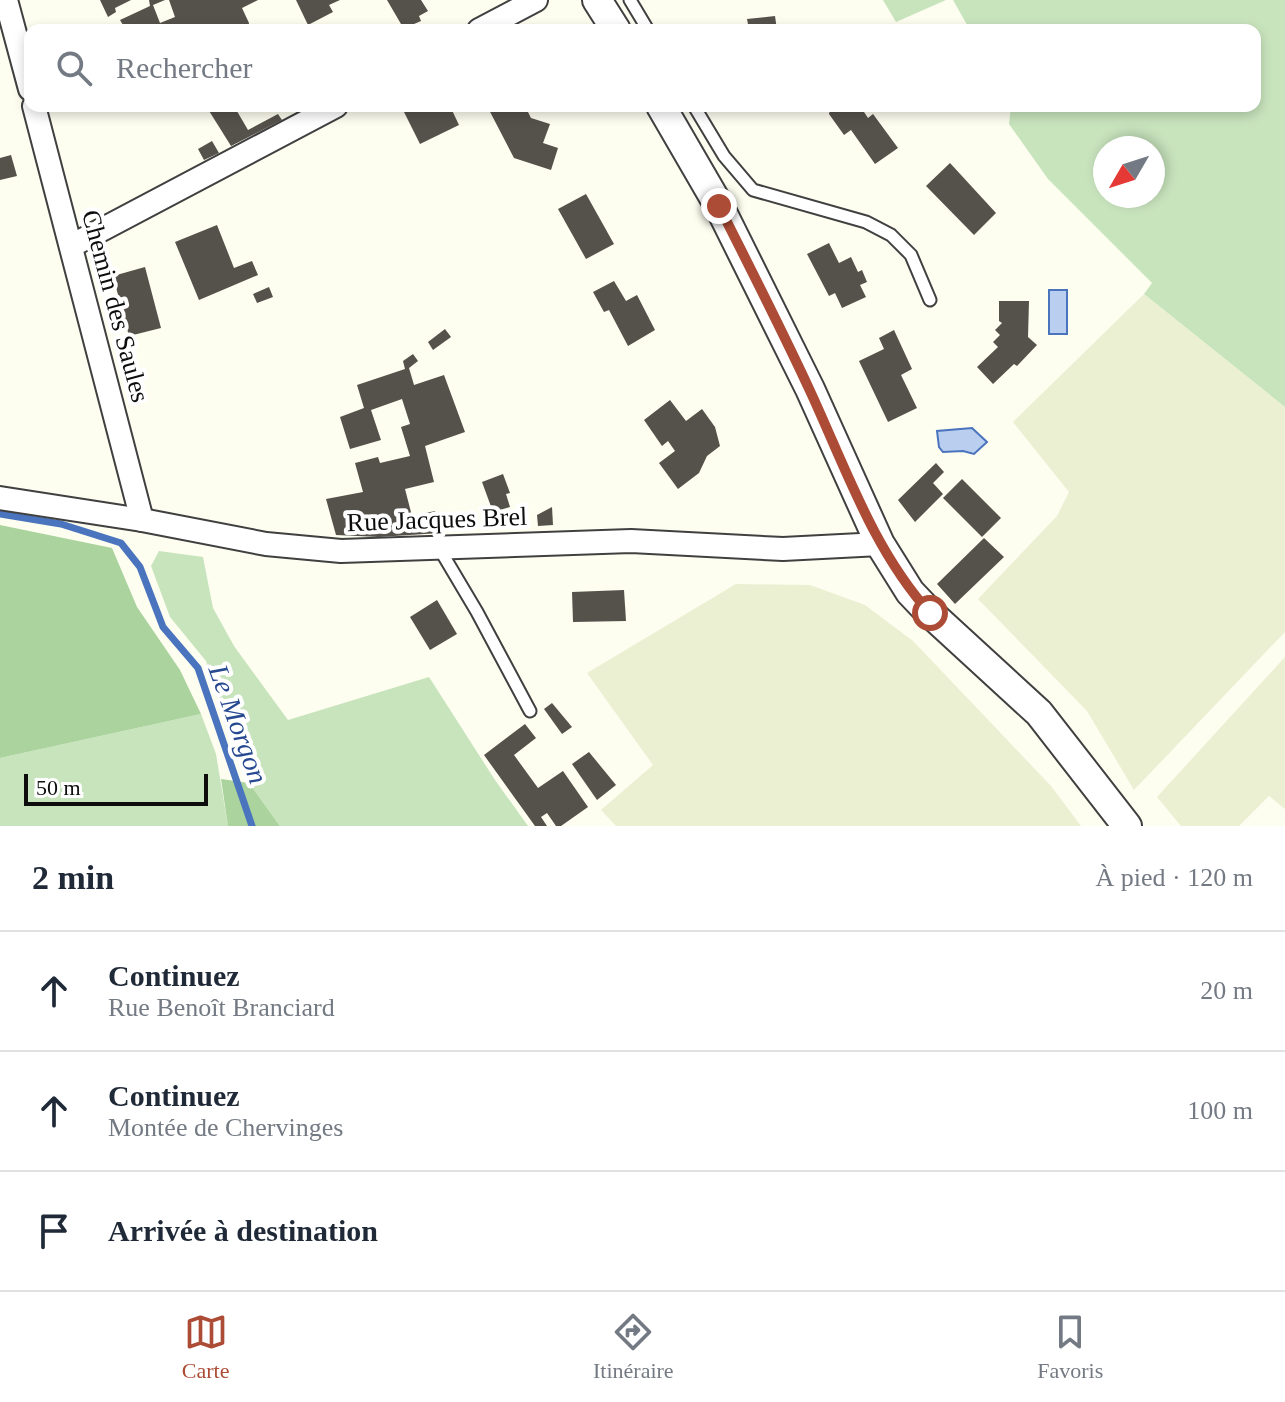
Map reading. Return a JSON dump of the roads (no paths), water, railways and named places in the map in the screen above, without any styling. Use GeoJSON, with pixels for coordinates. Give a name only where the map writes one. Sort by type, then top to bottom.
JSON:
{"type":"FeatureCollection","features":[{"type":"Feature","properties":{"kind":"street"},"geometry":{"type":"LineString","coordinates":[[6,0],[24,67]]}},
{"type":"Feature","properties":{"kind":"street"},"geometry":{"type":"LineString","coordinates":[[490,24],[536,0]]}},
{"type":"Feature","properties":{"kind":"street"},"geometry":{"type":"LineString","coordinates":[[597,0],[612,24]]}},
{"type":"Feature","properties":{"kind":"street","name":"Chemin des Saules"},"geometry":{"type":"LineString","coordinates":[[36,112],[142,520]]}},
{"type":"Feature","properties":{"kind":"street"},"geometry":{"type":"LineString","coordinates":[[71,246],[325,112]]}},
{"type":"Feature","properties":{"kind":"street"},"geometry":{"type":"LineString","coordinates":[[664,112],[719,206],[810,389],[880,544],[910,592],[1039,713],[1127,826]]}},
{"type":"Feature","properties":{"kind":"street","name":"Rue Jacques Brel"},"geometry":{"type":"LineString","coordinates":[[0,498],[142,520],[266,544],[341,551],[631,541],[783,549],[880,544]]}},
{"type":"Feature","properties":{"kind":"lane"},"geometry":{"type":"LineString","coordinates":[[630,0],[644,24]]}},
{"type":"Feature","properties":{"kind":"lane"},"geometry":{"type":"LineString","coordinates":[[698,112],[724,156],[753,190],[866,222],[891,235],[911,255],[930,300]]}},
{"type":"Feature","properties":{"kind":"lane"},"geometry":{"type":"LineString","coordinates":[[439,548],[530,711]]}},
{"type":"Feature","properties":{"kind":"water"},"geometry":{"type":"Polygon","coordinates":[[[1049,290],[1067,290],[1067,334],[1049,334],[1049,290]]]}},
{"type":"Feature","properties":{"kind":"water"},"geometry":{"type":"Polygon","coordinates":[[[972,428],[987,442],[974,454],[943,452],[939,447],[937,431],[972,428]]]}},
{"type":"Feature","properties":{"kind":"waterway","name":"Le Morgon"},"geometry":{"type":"LineString","coordinates":[[0,514],[61,524],[121,543],[140,567],[163,627],[198,668],[252,826]]}}]}
